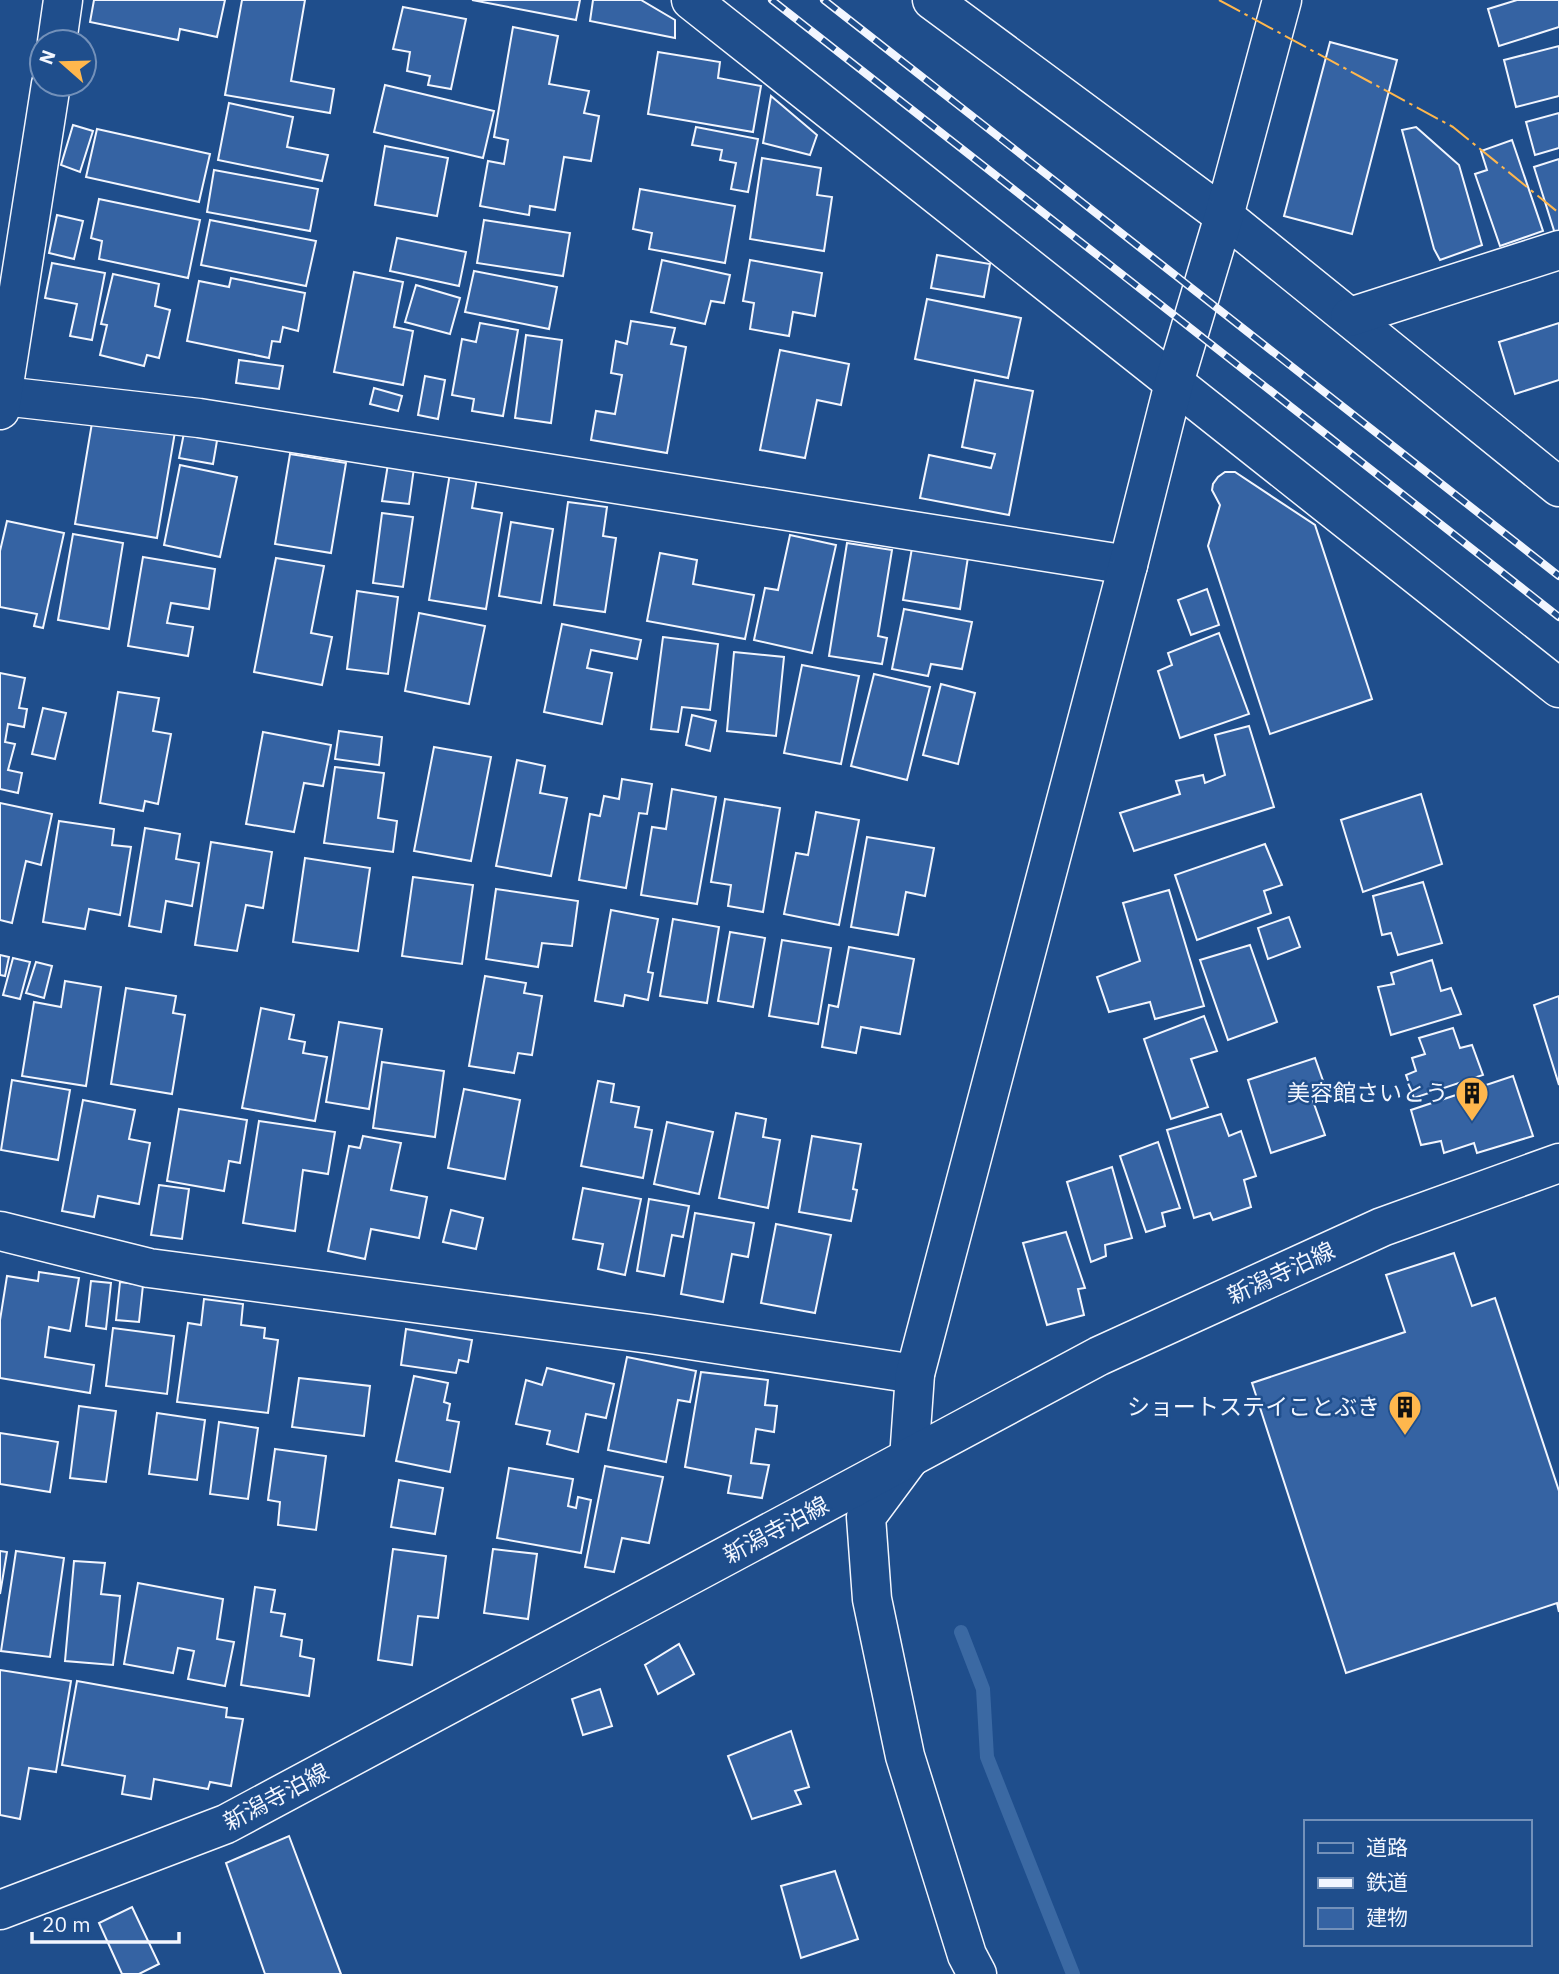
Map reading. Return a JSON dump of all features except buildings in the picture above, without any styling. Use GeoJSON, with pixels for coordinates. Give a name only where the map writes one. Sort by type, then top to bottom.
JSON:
{"type":"FeatureCollection","features":[{"type":"Feature","properties":{"kind":"street"},"geometry":{"type":"LineString","coordinates":[[59,28],[63,0]]}},
{"type":"Feature","properties":{"kind":"street"},"geometry":{"type":"LineString","coordinates":[[691,0],[1559,688]]}},
{"type":"Feature","properties":{"kind":"street"},"geometry":{"type":"LineString","coordinates":[[932,0],[1224,216],[1559,487]]}},
{"type":"Feature","properties":{"kind":"street"},"geometry":{"type":"LineString","coordinates":[[977,1974],[967,1955],[905,1756],[872,1599],[866,1517],[909,1459],[915,1374],[1174,383],[1224,216],[1282,0]]}},
{"type":"Feature","properties":{"kind":"street"},"geometry":{"type":"LineString","coordinates":[[49,98],[1,403],[199,418],[1128,565]]}},
{"type":"Feature","properties":{"kind":"street"},"geometry":{"type":"LineString","coordinates":[[1350,317],[1559,250]]}},
{"type":"Feature","properties":{"kind":"street","name":"新潟寺泊線"},"geometry":{"type":"LineString","coordinates":[[0,1910],[226,1824],[1100,1356],[1381,1227],[1559,1163]]}},
{"type":"Feature","properties":{"kind":"street"},"geometry":{"type":"LineString","coordinates":[[0,1231],[149,1268],[650,1334],[915,1374]]}},
{"type":"Feature","properties":{"kind":"waterway"},"geometry":{"type":"LineString","coordinates":[[961,1632],[983,1689],[987,1757],[1073,1974]]}},
{"type":"Feature","properties":{"kind":"railway"},"geometry":{"type":"LineString","coordinates":[[772,0],[1559,617]]}},
{"type":"Feature","properties":{"kind":"railway"},"geometry":{"type":"LineString","coordinates":[[824,0],[1559,576]]}},
{"type":"Feature","properties":{"kind":"power"},"geometry":{"type":"LineString","coordinates":[[1219,0],[1453,127],[1559,213]]}},
{"type":"Feature","properties":{"kind":"place","name":"美容館さいとう"},"geometry":{"type":"Point","coordinates":[1472,1123]}},
{"type":"Feature","properties":{"kind":"place","name":"ショートステイことぶき"},"geometry":{"type":"Point","coordinates":[1405,1437]}}]}
